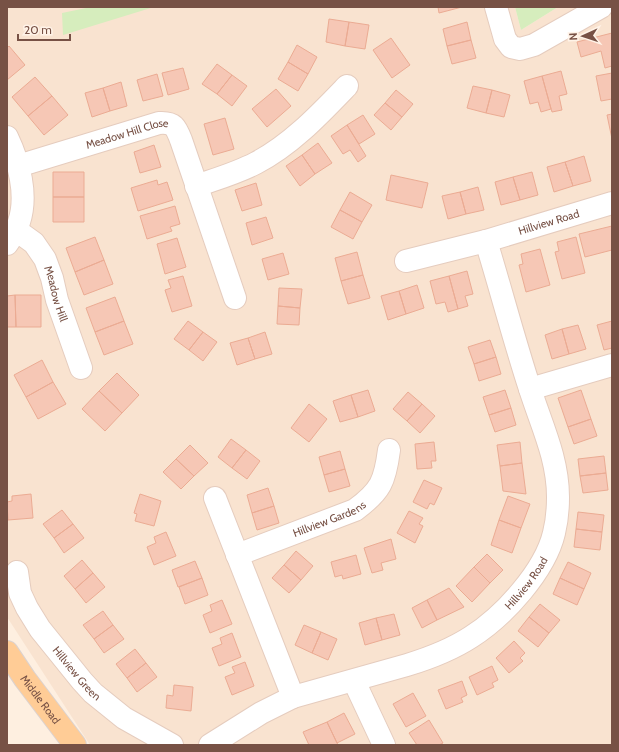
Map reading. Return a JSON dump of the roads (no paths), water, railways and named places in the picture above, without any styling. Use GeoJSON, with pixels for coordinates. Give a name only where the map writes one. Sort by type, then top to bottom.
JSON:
{"type":"FeatureCollection","features":[{"type":"Feature","properties":{"kind":"main road","name":"Middle Road"},"geometry":{"type":"LineString","coordinates":[[7,652],[25,679],[75,745]]}},
{"type":"Feature","properties":{"kind":"street"},"geometry":{"type":"LineString","coordinates":[[496,7],[505,40],[511,47],[517,49],[524,49],[534,45],[601,7]]}},
{"type":"Feature","properties":{"kind":"street"},"geometry":{"type":"LineString","coordinates":[[196,186],[247,167],[275,152],[327,107],[347,86]]}},
{"type":"Feature","properties":{"kind":"street","name":"Meadow Hill Close"},"geometry":{"type":"LineString","coordinates":[[18,166],[159,123],[166,122],[172,125],[177,131],[234,298]]}},
{"type":"Feature","properties":{"kind":"street","name":"Meadow Hill"},"geometry":{"type":"LineString","coordinates":[[7,137],[18,166],[22,206],[21,215],[11,237],[34,243],[45,259],[52,278],[57,300],[81,368]]}},
{"type":"Feature","properties":{"kind":"street","name":"Hillview Road"},"geometry":{"type":"LineString","coordinates":[[406,261],[486,241],[612,203]]}},
{"type":"Feature","properties":{"kind":"street","name":"Hillview Road"},"geometry":{"type":"LineString","coordinates":[[210,745],[261,713],[293,698],[322,688],[354,681],[426,660],[471,638],[489,624],[517,597],[539,566],[554,534],[558,508],[554,457],[530,389],[486,241]]}},
{"type":"Feature","properties":{"kind":"street"},"geometry":{"type":"LineString","coordinates":[[530,389],[612,365]]}},
{"type":"Feature","properties":{"kind":"street","name":"Hillview Gardens"},"geometry":{"type":"LineString","coordinates":[[237,554],[355,510],[368,500],[378,489],[384,474],[389,450]]}},
{"type":"Feature","properties":{"kind":"street"},"geometry":{"type":"LineString","coordinates":[[215,498],[293,698]]}},
{"type":"Feature","properties":{"kind":"street","name":"Hillview Green"},"geometry":{"type":"LineString","coordinates":[[17,572],[21,597],[27,608],[40,629],[87,687],[107,706],[124,718],[172,745]]}},
{"type":"Feature","properties":{"kind":"street"},"geometry":{"type":"LineString","coordinates":[[354,681],[384,745]]}}]}
